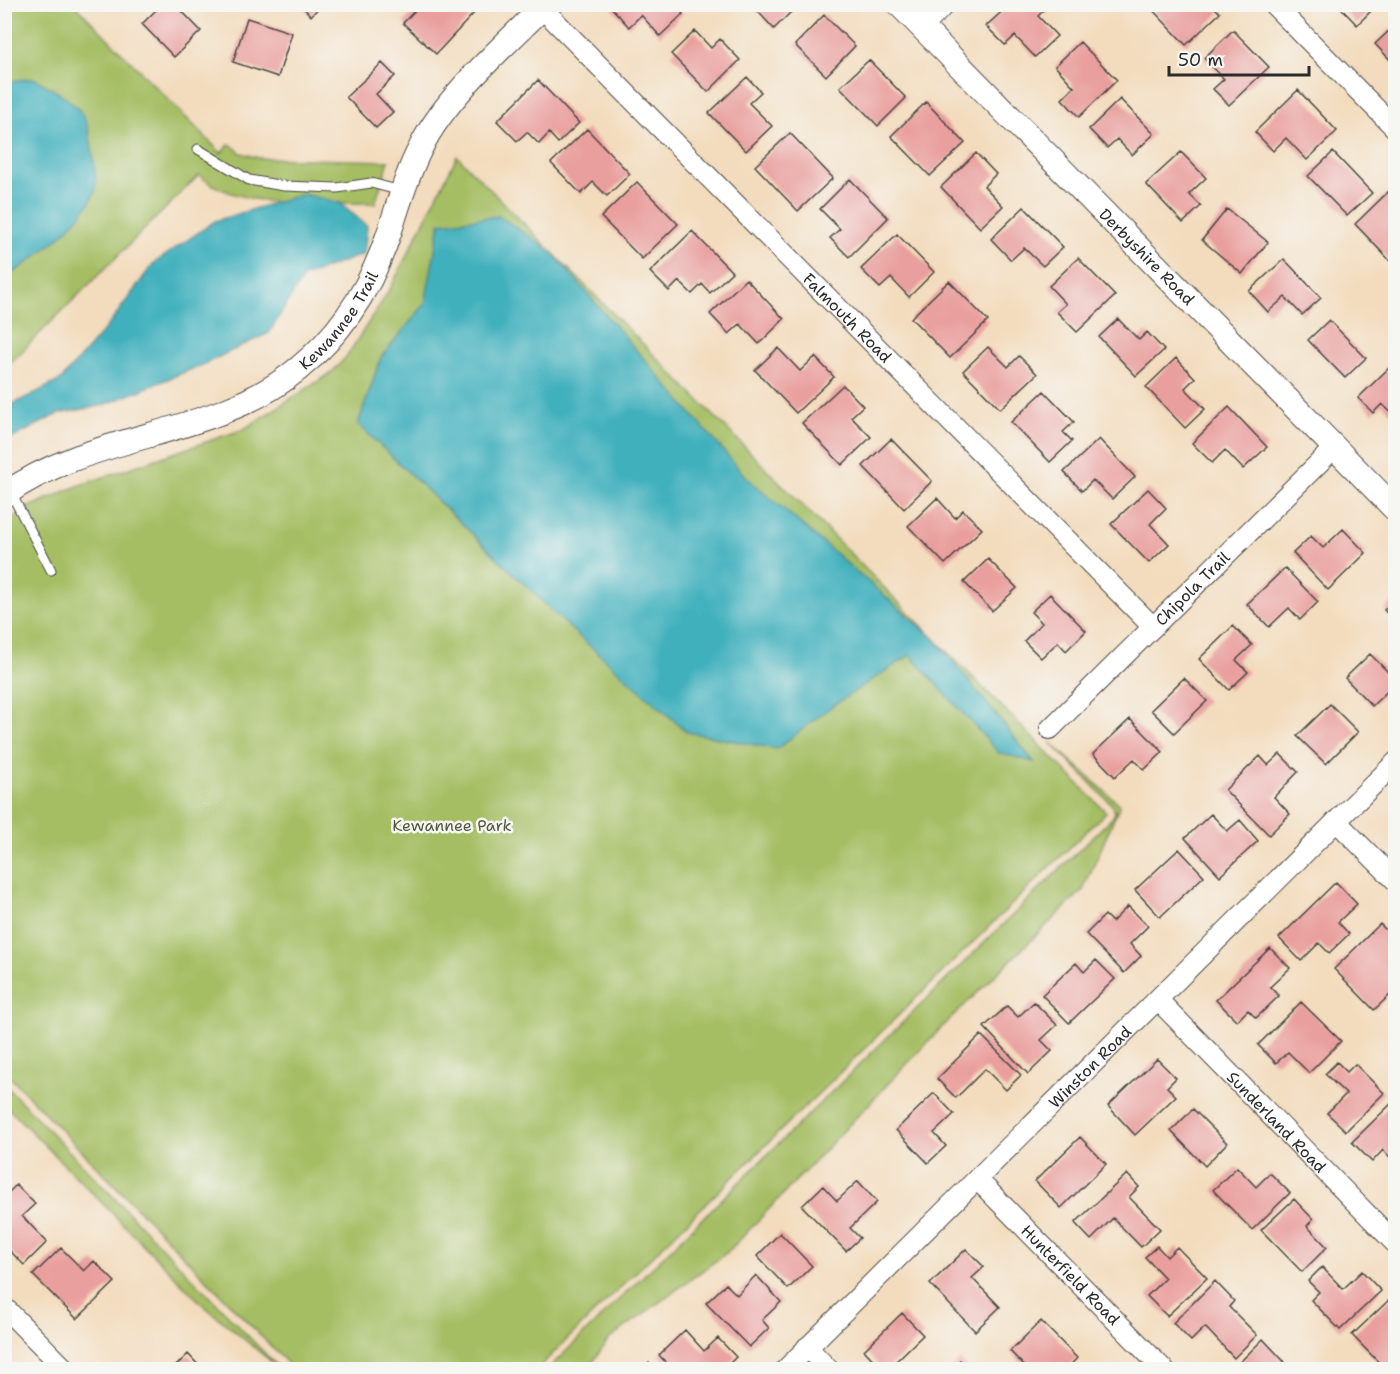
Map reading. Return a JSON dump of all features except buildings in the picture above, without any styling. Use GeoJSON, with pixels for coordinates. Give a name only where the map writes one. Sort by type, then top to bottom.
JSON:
{"type":"FeatureCollection","features":[{"type":"Feature","properties":{"kind":"street","name":"Derbyshire Road"},"geometry":{"type":"LineString","coordinates":[[899,4],[1395,510]]}},
{"type":"Feature","properties":{"kind":"street"},"geometry":{"type":"LineString","coordinates":[[922,28],[945,4]]}},
{"type":"Feature","properties":{"kind":"street"},"geometry":{"type":"LineString","coordinates":[[1273,4],[1395,129]]}},
{"type":"Feature","properties":{"kind":"street","name":"Kewannee Trail"},"geometry":{"type":"LineString","coordinates":[[7,493],[41,474],[92,452],[206,418],[264,393],[297,370],[349,317],[374,273],[421,146],[442,115],[472,80],[544,6]]}},
{"type":"Feature","properties":{"kind":"street","name":"Falmouth Road"},"geometry":{"type":"LineString","coordinates":[[544,6],[1153,627]]}},
{"type":"Feature","properties":{"kind":"street","name":"Chipola Trail"},"geometry":{"type":"LineString","coordinates":[[1050,729],[1334,447]]}},
{"type":"Feature","properties":{"kind":"street","name":"Winston Road"},"geometry":{"type":"LineString","coordinates":[[785,1370],[1395,762]]}},
{"type":"Feature","properties":{"kind":"street"},"geometry":{"type":"LineString","coordinates":[[1336,821],[1395,881]]}},
{"type":"Feature","properties":{"kind":"street","name":"Sunderland Road"},"geometry":{"type":"LineString","coordinates":[[1158,1000],[1395,1244]]}},
{"type":"Feature","properties":{"kind":"street","name":"Hunterfield Road"},"geometry":{"type":"LineString","coordinates":[[977,1179],[1164,1370]]}},
{"type":"Feature","properties":{"kind":"street"},"geometry":{"type":"LineString","coordinates":[[4,1307],[66,1370]]}},
{"type":"Feature","properties":{"kind":"street"},"geometry":{"type":"LineString","coordinates":[[807,1347],[829,1370]]}},
{"type":"Feature","properties":{"kind":"lane"},"geometry":{"type":"LineString","coordinates":[[198,149],[249,180],[284,186],[337,188],[371,183],[403,191]]}},
{"type":"Feature","properties":{"kind":"lane"},"geometry":{"type":"LineString","coordinates":[[7,493],[51,570]]}},
{"type":"Feature","properties":{"kind":"green space"},"geometry":{"type":"Polygon","coordinates":[[[5,5],[75,5],[221,153],[230,144],[241,153],[259,158],[389,161],[375,203],[259,200],[217,187],[199,175],[5,368],[5,5]]]}},
{"type":"Feature","properties":{"kind":"green space","name":"Kewannee Park"},"geometry":{"type":"Polygon","coordinates":[[[457,156],[1106,812],[537,1369],[293,1369],[5,1072],[5,526],[22,510],[80,485],[244,429],[331,373],[347,356],[390,289],[457,156]]]}},
{"type":"Feature","properties":{"kind":"green space"},"geometry":{"type":"Polygon","coordinates":[[[1050,742],[1120,805],[1083,890],[945,1024],[729,1251],[608,1340],[588,1369],[548,1369],[1112,818],[1115,813],[1113,806],[1050,742]]]}},
{"type":"Feature","properties":{"kind":"green space"},"geometry":{"type":"Polygon","coordinates":[[[5,1085],[280,1369],[202,1304],[5,1105],[5,1085]]]}},
{"type":"Feature","properties":{"kind":"water"},"geometry":{"type":"Polygon","coordinates":[[[33,78],[75,105],[84,117],[93,156],[95,187],[88,206],[67,229],[42,252],[5,278],[5,82],[33,78]]]}},
{"type":"Feature","properties":{"kind":"water"},"geometry":{"type":"Polygon","coordinates":[[[303,194],[340,203],[367,226],[364,254],[303,277],[269,333],[202,365],[104,405],[58,414],[5,442],[5,408],[61,380],[111,322],[153,264],[215,221],[303,194]]]}},
{"type":"Feature","properties":{"kind":"water"},"geometry":{"type":"Polygon","coordinates":[[[499,216],[550,250],[745,476],[935,639],[1034,762],[999,753],[910,655],[832,706],[777,749],[687,732],[573,631],[358,424],[381,357],[425,304],[440,223],[499,216]]]}}]}
